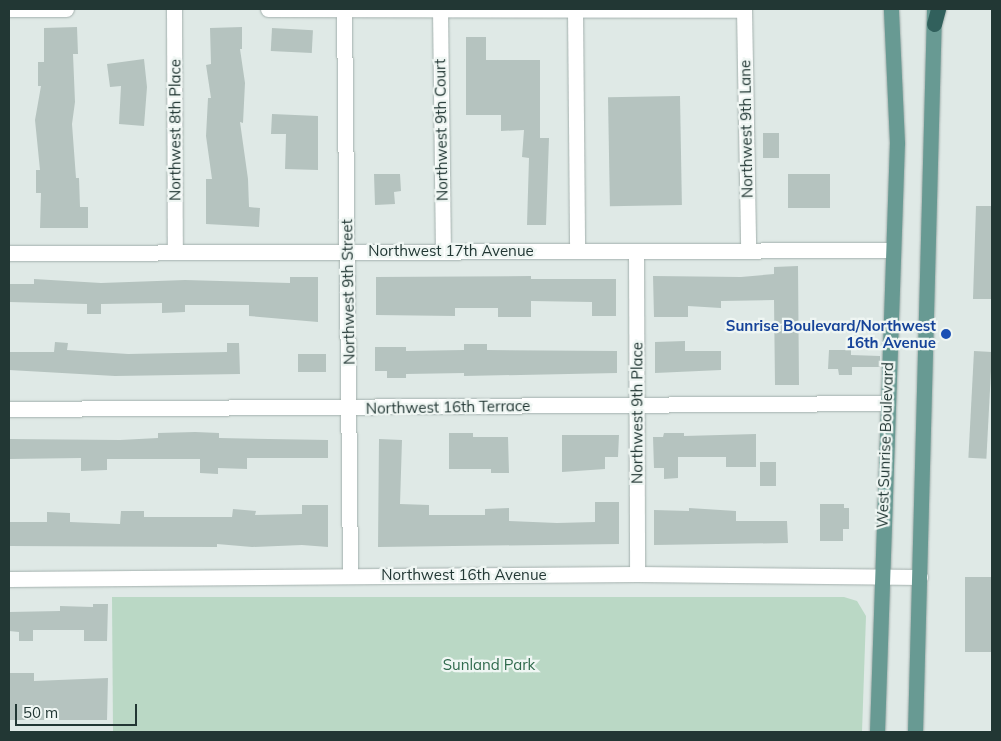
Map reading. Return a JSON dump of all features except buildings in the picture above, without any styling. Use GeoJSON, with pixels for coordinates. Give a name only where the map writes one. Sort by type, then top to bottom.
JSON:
{"type":"FeatureCollection","features":[{"type":"Feature","properties":{"kind":"highway"},"geometry":{"type":"LineString","coordinates":[[934,24],[938,9]]}},
{"type":"Feature","properties":{"kind":"main road","name":"West Sunrise Boulevard"},"geometry":{"type":"LineString","coordinates":[[877,732],[880,576],[896,143],[891,9]]}},
{"type":"Feature","properties":{"kind":"main road"},"geometry":{"type":"LineString","coordinates":[[915,732],[934,9]]}},
{"type":"Feature","properties":{"kind":"street"},"geometry":{"type":"LineString","coordinates":[[9,9],[66,9]]}},
{"type":"Feature","properties":{"kind":"street","name":"Northwest 8th Place"},"geometry":{"type":"LineString","coordinates":[[174,9],[175,252]]}},
{"type":"Feature","properties":{"kind":"street"},"geometry":{"type":"LineString","coordinates":[[268,9],[744,10]]}},
{"type":"Feature","properties":{"kind":"street","name":"Northwest 9th Street"},"geometry":{"type":"LineString","coordinates":[[344,9],[346,251],[350,408],[350,576]]}},
{"type":"Feature","properties":{"kind":"street","name":"Northwest 9th Court"},"geometry":{"type":"LineString","coordinates":[[440,9],[443,252]]}},
{"type":"Feature","properties":{"kind":"street"},"geometry":{"type":"LineString","coordinates":[[575,10],[577,250]]}},
{"type":"Feature","properties":{"kind":"street","name":"Northwest 9th Lane"},"geometry":{"type":"LineString","coordinates":[[744,10],[748,250]]}},
{"type":"Feature","properties":{"kind":"street","name":"Northwest 17th Avenue"},"geometry":{"type":"LineString","coordinates":[[9,253],[892,250]]}},
{"type":"Feature","properties":{"kind":"street","name":"Northwest 9th Place"},"geometry":{"type":"LineString","coordinates":[[636,252],[637,574]]}},
{"type":"Feature","properties":{"kind":"street","name":"Northwest 16th Terrace"},"geometry":{"type":"LineString","coordinates":[[9,409],[887,403]]}},
{"type":"Feature","properties":{"kind":"street","name":"Northwest 16th Avenue"},"geometry":{"type":"LineString","coordinates":[[9,579],[637,574],[920,577]]}},
{"type":"Feature","properties":{"kind":"green space","name":"Sunland Park"},"geometry":{"type":"Polygon","coordinates":[[[112,597],[844,597],[857,601],[866,616],[862,732],[113,732],[112,597]]]}},
{"type":"Feature","properties":{"kind":"place","name":"Sunrise Boulevard/Northwest 16th Avenue"},"geometry":{"type":"Point","coordinates":[946,334]}}]}
